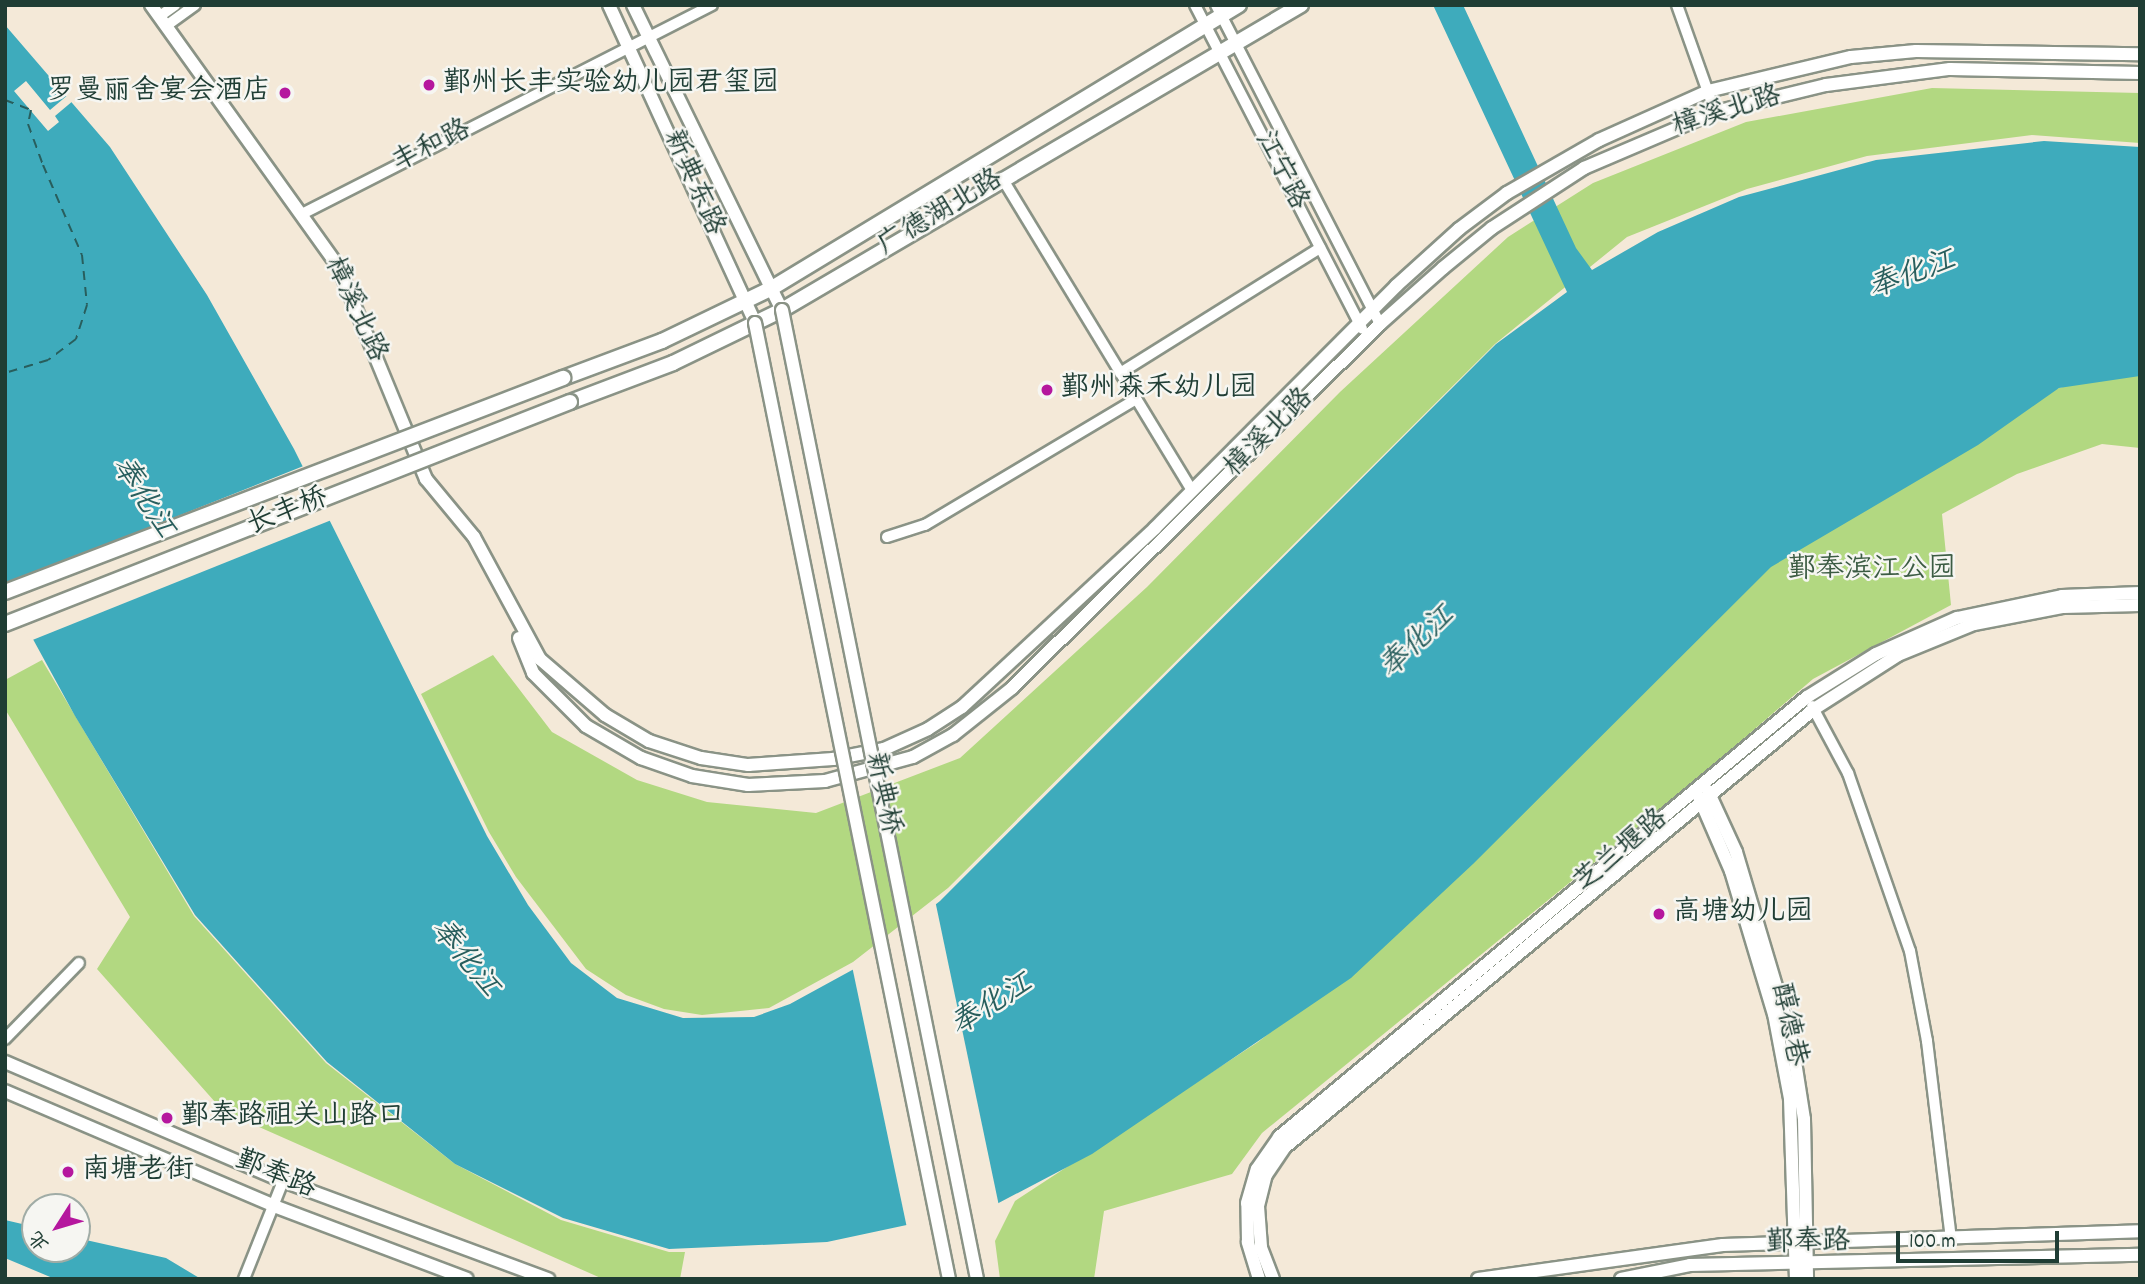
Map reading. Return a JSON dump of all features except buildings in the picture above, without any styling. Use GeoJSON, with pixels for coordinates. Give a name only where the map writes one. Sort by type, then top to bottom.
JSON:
{"type":"FeatureCollection","features":[{"type":"Feature","properties":{"kind":"main road","name":"广德湖北路"},"geometry":{"type":"LineString","coordinates":[[563,378],[662,341],[772,288],[1204,24],[1219,10],[1239,5]]}},
{"type":"Feature","properties":{"kind":"main road","name":"广德湖北路"},"geometry":{"type":"LineString","coordinates":[[570,402],[673,363],[782,310],[1218,50],[1301,5]]}},
{"type":"Feature","properties":{"kind":"main road","name":"长丰桥"},"geometry":{"type":"LineString","coordinates":[[5,592],[563,378]]}},
{"type":"Feature","properties":{"kind":"main road","name":"长丰桥"},"geometry":{"type":"LineString","coordinates":[[5,624],[570,402]]}},
{"type":"Feature","properties":{"kind":"street","name":"樟溪北路"},"geometry":{"type":"LineString","coordinates":[[151,5],[302,214],[349,287],[426,479],[441,501],[464,522],[540,659],[605,715],[649,741],[701,758],[748,765],[833,760],[906,740],[962,706],[1192,491],[1372,311],[1459,229],[1507,193],[1547,169],[1708,91],[1801,67],[1889,52],[2140,54]]}},
{"type":"Feature","properties":{"kind":"street"},"geometry":{"type":"LineString","coordinates":[[163,21],[175,5]]}},
{"type":"Feature","properties":{"kind":"street"},"geometry":{"type":"LineString","coordinates":[[163,21],[195,5]]}},
{"type":"Feature","properties":{"kind":"street","name":"新典东路"},"geometry":{"type":"LineString","coordinates":[[609,5],[755,323]]}},
{"type":"Feature","properties":{"kind":"street","name":"新典东路"},"geometry":{"type":"LineString","coordinates":[[634,5],[782,310]]}},
{"type":"Feature","properties":{"kind":"street","name":"丰和路"},"geometry":{"type":"LineString","coordinates":[[302,214],[712,5]]}},
{"type":"Feature","properties":{"kind":"street","name":"江宁路"},"geometry":{"type":"LineString","coordinates":[[1195,5],[1367,337]]}},
{"type":"Feature","properties":{"kind":"street"},"geometry":{"type":"LineString","coordinates":[[1677,5],[1715,112]]}},
{"type":"Feature","properties":{"kind":"street","name":"江宁路"},"geometry":{"type":"LineString","coordinates":[[1219,10],[1380,324]]}},
{"type":"Feature","properties":{"kind":"street","name":"樟溪北路"},"geometry":{"type":"LineString","coordinates":[[504,595],[533,673],[548,691],[586,726],[641,758],[692,776],[780,785],[825,781],[913,757],[953,735],[1012,688],[1380,324],[1518,210],[1558,184],[1616,153],[1715,112],[1826,85],[1915,71],[2140,74]]}},
{"type":"Feature","properties":{"kind":"street"},"geometry":{"type":"LineString","coordinates":[[1002,178],[1192,491]]}},
{"type":"Feature","properties":{"kind":"street"},"geometry":{"type":"LineString","coordinates":[[1120,373],[1320,248]]}},
{"type":"Feature","properties":{"kind":"street","name":"新典桥"},"geometry":{"type":"LineString","coordinates":[[782,310],[977,1279]]}},
{"type":"Feature","properties":{"kind":"street","name":"新典桥"},"geometry":{"type":"LineString","coordinates":[[755,323],[949,1279]]}},
{"type":"Feature","properties":{"kind":"street"},"geometry":{"type":"LineString","coordinates":[[887,537],[925,525],[1136,399]]}},
{"type":"Feature","properties":{"kind":"street","name":"芝兰堰路"},"geometry":{"type":"LineString","coordinates":[[1273,1279],[1261,1247],[1258,1206],[1266,1175],[1285,1147],[1703,793],[1807,697],[1875,654],[1956,618],[2062,596],[2140,593]]}},
{"type":"Feature","properties":{"kind":"street","name":"芝兰堰路"},"geometry":{"type":"LineString","coordinates":[[1259,1279],[1248,1242],[1247,1203],[1257,1169],[1279,1137],[1703,793],[1814,709],[1898,655],[1974,624],[2063,607],[2140,605]]}},
{"type":"Feature","properties":{"kind":"street"},"geometry":{"type":"LineString","coordinates":[[1807,697],[1848,773],[1910,951],[1927,1041],[1951,1239]]}},
{"type":"Feature","properties":{"kind":"street","name":"醇德巷"},"geometry":{"type":"LineString","coordinates":[[1703,793],[1731,871],[1774,1014],[1790,1099],[1801,1272]]}},
{"type":"Feature","properties":{"kind":"street"},"geometry":{"type":"LineString","coordinates":[[5,1039],[79,963]]}},
{"type":"Feature","properties":{"kind":"street","name":"鄞奉路"},"geometry":{"type":"LineString","coordinates":[[5,1062],[283,1181],[548,1279]]}},
{"type":"Feature","properties":{"kind":"street","name":"鄞奉路"},"geometry":{"type":"LineString","coordinates":[[5,1091],[274,1206],[467,1279]]}},
{"type":"Feature","properties":{"kind":"street"},"geometry":{"type":"LineString","coordinates":[[244,1279],[283,1181]]}},
{"type":"Feature","properties":{"kind":"street","name":"鄞奉路"},"geometry":{"type":"LineString","coordinates":[[1478,1279],[1723,1245],[2140,1231]]}},
{"type":"Feature","properties":{"kind":"street","name":"鄞奉路"},"geometry":{"type":"LineString","coordinates":[[1622,1279],[1690,1265],[1801,1272],[2140,1255]]}},
{"type":"Feature","properties":{"kind":"green space"},"geometry":{"type":"Polygon","coordinates":[[[1932,88],[2140,93],[2140,143],[2032,135],[1867,156],[1747,189],[1627,237],[1495,344],[948,888],[853,962],[769,1008],[702,1015],[664,1009],[626,995],[586,969],[516,877],[489,832],[421,694],[493,655],[552,732],[637,780],[707,802],[816,813],[960,758],[1147,587],[1340,392],[1508,237],[1593,183],[1746,122],[1932,88]]]}},
{"type":"Feature","properties":{"kind":"green space","name":"鄞奉滨江公园"},"geometry":{"type":"Polygon","coordinates":[[[2140,374],[2140,448],[2102,444],[2017,474],[1942,514],[1951,605],[1813,679],[1692,783],[1262,1133],[1232,1174],[1104,1211],[1094,1279],[1000,1279],[995,1241],[1015,1201],[1258,1042],[1385,942],[1726,605],[1823,521],[2029,397],[2097,377],[2140,374]]]}},
{"type":"Feature","properties":{"kind":"green space"},"geometry":{"type":"Polygon","coordinates":[[[42,660],[194,916],[326,1063],[455,1164],[561,1220],[669,1252],[685,1252],[680,1279],[603,1279],[223,1111],[97,969],[130,917],[5,709],[5,680],[42,660]]]}},
{"type":"Feature","properties":{"kind":"water","name":"奉化江"},"geometry":{"type":"Polygon","coordinates":[[[1433,5],[1463,5],[1576,248],[1592,270],[1658,232],[1739,197],[1876,160],[2044,141],[2140,147],[2140,376],[2059,388],[1978,445],[1771,567],[1473,864],[1351,978],[1092,1154],[991,1207],[827,1242],[669,1249],[563,1218],[455,1164],[327,1062],[195,915],[75,716],[5,588],[5,25],[110,147],[207,295],[294,449],[487,836],[528,905],[571,963],[617,998],[683,1018],[754,1017],[790,1004],[854,969],[940,901],[1496,344],[1567,292],[1433,5]]]}},
{"type":"Feature","properties":{"kind":"water"},"geometry":{"type":"Polygon","coordinates":[[[5,1220],[21,1224],[21,1263],[91,1263],[91,1241],[166,1258],[201,1279],[55,1279],[5,1258],[5,1220]]]}},
{"type":"Feature","properties":{"kind":"pier"},"geometry":{"type":"Polygon","coordinates":[[[26,81],[50,110],[69,94],[74,100],[55,116],[59,122],[48,131],[14,91],[26,81]]]}},
{"type":"Feature","properties":{"kind":"pier"},"geometry":{"type":"Polygon","coordinates":[[[306,465],[334,519],[30,641],[5,595],[5,585],[306,465]]]}},
{"type":"Feature","properties":{"kind":"pier"},"geometry":{"type":"Polygon","coordinates":[[[935,900],[999,1206],[907,1228],[852,966],[935,900]]]}},
{"type":"Feature","properties":{"kind":"ferry route"},"geometry":{"type":"LineString","coordinates":[[5,100],[31,110],[28,124],[82,255],[87,305],[76,339],[48,360],[5,373]]}},
{"type":"Feature","properties":{"kind":"place","name":"鄞州长丰实验幼儿园君玺园"},"geometry":{"type":"Point","coordinates":[429,85]}},
{"type":"Feature","properties":{"kind":"place","name":"罗曼丽舍宴会酒店"},"geometry":{"type":"Point","coordinates":[285,93]}},
{"type":"Feature","properties":{"kind":"place","name":"鄞州森禾幼儿园"},"geometry":{"type":"Point","coordinates":[1047,390]}},
{"type":"Feature","properties":{"kind":"place","name":"高塘幼儿园"},"geometry":{"type":"Point","coordinates":[1659,914]}},
{"type":"Feature","properties":{"kind":"place","name":"鄞奉路祖关山路口"},"geometry":{"type":"Point","coordinates":[167,1118]}},
{"type":"Feature","properties":{"kind":"place","name":"南塘老街"},"geometry":{"type":"Point","coordinates":[68,1172]}}]}
